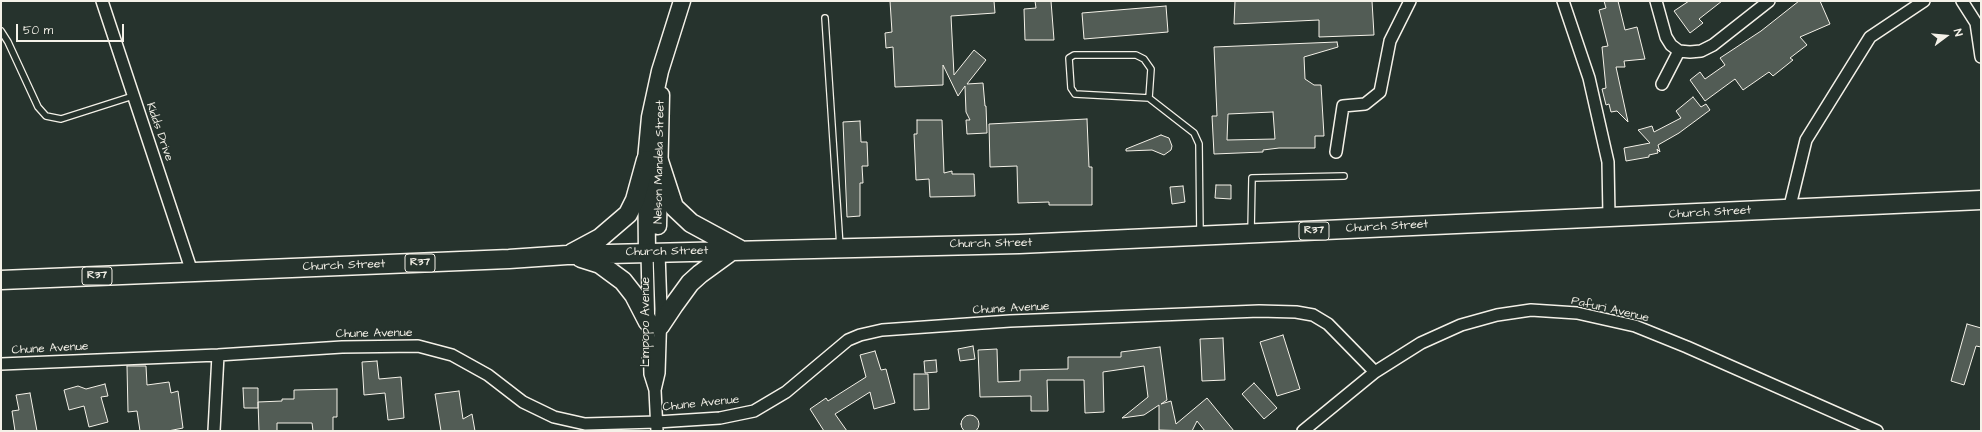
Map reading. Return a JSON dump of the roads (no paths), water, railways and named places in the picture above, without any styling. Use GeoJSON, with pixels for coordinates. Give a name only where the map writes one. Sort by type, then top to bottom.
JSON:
{"type":"FeatureCollection","features":[{"type":"Feature","properties":{"kind":"main road"},"geometry":{"type":"LineString","coordinates":[[568,255],[600,264],[614,273],[630,288],[654,324],[674,304],[690,283],[700,274],[736,250],[697,227],[674,207],[653,161]]}},
{"type":"Feature","properties":{"kind":"main road"},"geometry":{"type":"LineString","coordinates":[[568,255],[600,238],[628,214],[636,200],[653,161]]}},
{"type":"Feature","properties":{"kind":"main road","name":"Church Street"},"geometry":{"type":"LineString","coordinates":[[1,280],[568,255],[840,247],[1019,244],[1609,216],[1789,210],[1981,200]]}},
{"type":"Feature","properties":{"kind":"street","name":"Kidds Drive"},"geometry":{"type":"LineString","coordinates":[[102,1],[192,272]]}},
{"type":"Feature","properties":{"kind":"street","name":"Nelson Mandela Street"},"geometry":{"type":"LineString","coordinates":[[653,253],[653,161],[650,118],[660,71],[682,1]]}},
{"type":"Feature","properties":{"kind":"street"},"geometry":{"type":"LineString","coordinates":[[1336,152],[1343,106],[1365,104],[1380,92],[1390,41],[1410,1]]}},
{"type":"Feature","properties":{"kind":"street"},"geometry":{"type":"LineString","coordinates":[[1563,1],[1589,78],[1608,162],[1609,216]]}},
{"type":"Feature","properties":{"kind":"street"},"geometry":{"type":"LineString","coordinates":[[1656,1],[1666,37],[1671,45],[1679,51],[1701,51],[1713,46],[1769,1]]}},
{"type":"Feature","properties":{"kind":"street"},"geometry":{"type":"LineString","coordinates":[[1789,210],[1806,140],[1870,37],[1924,1]]}},
{"type":"Feature","properties":{"kind":"street"},"geometry":{"type":"LineString","coordinates":[[1962,1],[1976,23],[1981,57]]}},
{"type":"Feature","properties":{"kind":"street"},"geometry":{"type":"LineString","coordinates":[[1662,84],[1679,51]]}},
{"type":"Feature","properties":{"kind":"street","name":"Limpopo Avenue"},"geometry":{"type":"LineString","coordinates":[[653,253],[654,324],[650,374],[655,390],[657,426]]}},
{"type":"Feature","properties":{"kind":"street","name":"Pafuri Avenue"},"geometry":{"type":"LineString","coordinates":[[1303,431],[1375,372],[1421,343],[1461,325],[1497,315],[1531,310],[1576,313],[1635,326],[1687,346],[1877,431]]}},
{"type":"Feature","properties":{"kind":"street","name":"Chune Avenue"},"geometry":{"type":"LineString","coordinates":[[1,364],[218,355],[342,347],[418,346],[452,355],[488,375],[523,402],[554,417],[585,424],[657,426],[720,418],[754,411],[786,392],[848,340],[860,335],[882,330],[1010,321],[1243,312],[1296,312],[1313,315],[1328,324],[1375,372]]}},
{"type":"Feature","properties":{"kind":"street"},"geometry":{"type":"LineString","coordinates":[[214,431],[218,355]]}},
{"type":"Feature","properties":{"kind":"lane"},"geometry":{"type":"LineString","coordinates":[[825,18],[840,247]]}},
{"type":"Feature","properties":{"kind":"lane"},"geometry":{"type":"LineString","coordinates":[[1,31],[8,42],[38,107],[46,116],[61,119],[134,96]]}},
{"type":"Feature","properties":{"kind":"lane"},"geometry":{"type":"LineString","coordinates":[[1149,98],[1152,69],[1144,59],[1136,55],[1074,55],[1069,58],[1071,88],[1075,94],[1149,98],[1188,128],[1198,139],[1200,236]]}},
{"type":"Feature","properties":{"kind":"lane"},"geometry":{"type":"LineString","coordinates":[[1251,234],[1252,178],[1344,176]]}}]}
